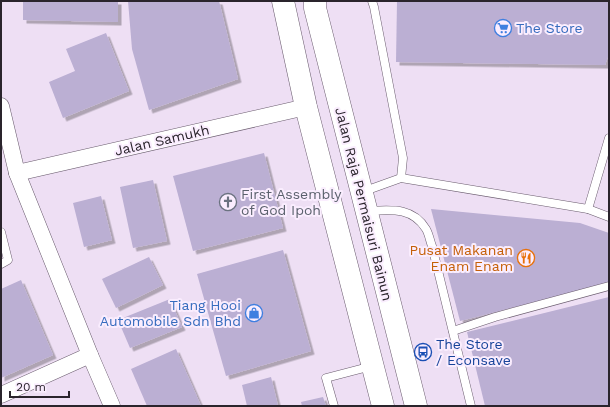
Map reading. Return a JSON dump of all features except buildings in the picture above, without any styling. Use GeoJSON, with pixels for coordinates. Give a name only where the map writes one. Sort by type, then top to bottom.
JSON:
{"type":"FeatureCollection","features":[{"type":"Feature","properties":{"kind":"main road"},"geometry":{"type":"LineString","coordinates":[[283,1],[306,107],[383,406]]}},
{"type":"Feature","properties":{"kind":"main road","name":"Jalan Raja Permaisuri Bainun"},"geometry":{"type":"LineString","coordinates":[[315,1],[315,8],[416,406]]}},
{"type":"Feature","properties":{"kind":"street"},"geometry":{"type":"LineString","coordinates":[[1,106],[17,173],[112,406]]}},
{"type":"Feature","properties":{"kind":"street","name":"Jalan Samukh"},"geometry":{"type":"LineString","coordinates":[[17,173],[306,107]]}},
{"type":"Feature","properties":{"kind":"street"},"geometry":{"type":"LineString","coordinates":[[1,394],[90,355]]}},
{"type":"Feature","properties":{"kind":"lane"},"geometry":{"type":"LineString","coordinates":[[372,1],[402,158],[400,178]]}},
{"type":"Feature","properties":{"kind":"lane"},"geometry":{"type":"LineString","coordinates":[[588,208],[609,138]]}},
{"type":"Feature","properties":{"kind":"lane"},"geometry":{"type":"LineString","coordinates":[[364,202],[400,178],[588,208],[609,216]]}},
{"type":"Feature","properties":{"kind":"lane"},"geometry":{"type":"LineString","coordinates":[[364,202],[399,210],[415,217],[426,229],[432,246],[471,406]]}},
{"type":"Feature","properties":{"kind":"lane"},"geometry":{"type":"LineString","coordinates":[[1,232],[8,260],[1,264]]}},
{"type":"Feature","properties":{"kind":"lane"},"geometry":{"type":"LineString","coordinates":[[452,331],[496,316],[609,286]]}},
{"type":"Feature","properties":{"kind":"lane"},"geometry":{"type":"LineString","coordinates":[[334,406],[326,378],[372,366]]}},
{"type":"Feature","properties":{"kind":"place","name":"The Store"},"geometry":{"type":"Point","coordinates":[503,28]}},
{"type":"Feature","properties":{"kind":"place","name":"First Assembly of God Ipoh"},"geometry":{"type":"Point","coordinates":[228,202]}},
{"type":"Feature","properties":{"kind":"place","name":"Pusat Makanan Enam Enam"},"geometry":{"type":"Point","coordinates":[526,258]}},
{"type":"Feature","properties":{"kind":"place","name":"Tiang Hooi Automobile Sdn Bhd"},"geometry":{"type":"Point","coordinates":[254,313]}},
{"type":"Feature","properties":{"kind":"place","name":"The Store / Econsave"},"geometry":{"type":"Point","coordinates":[423,352]}}]}
